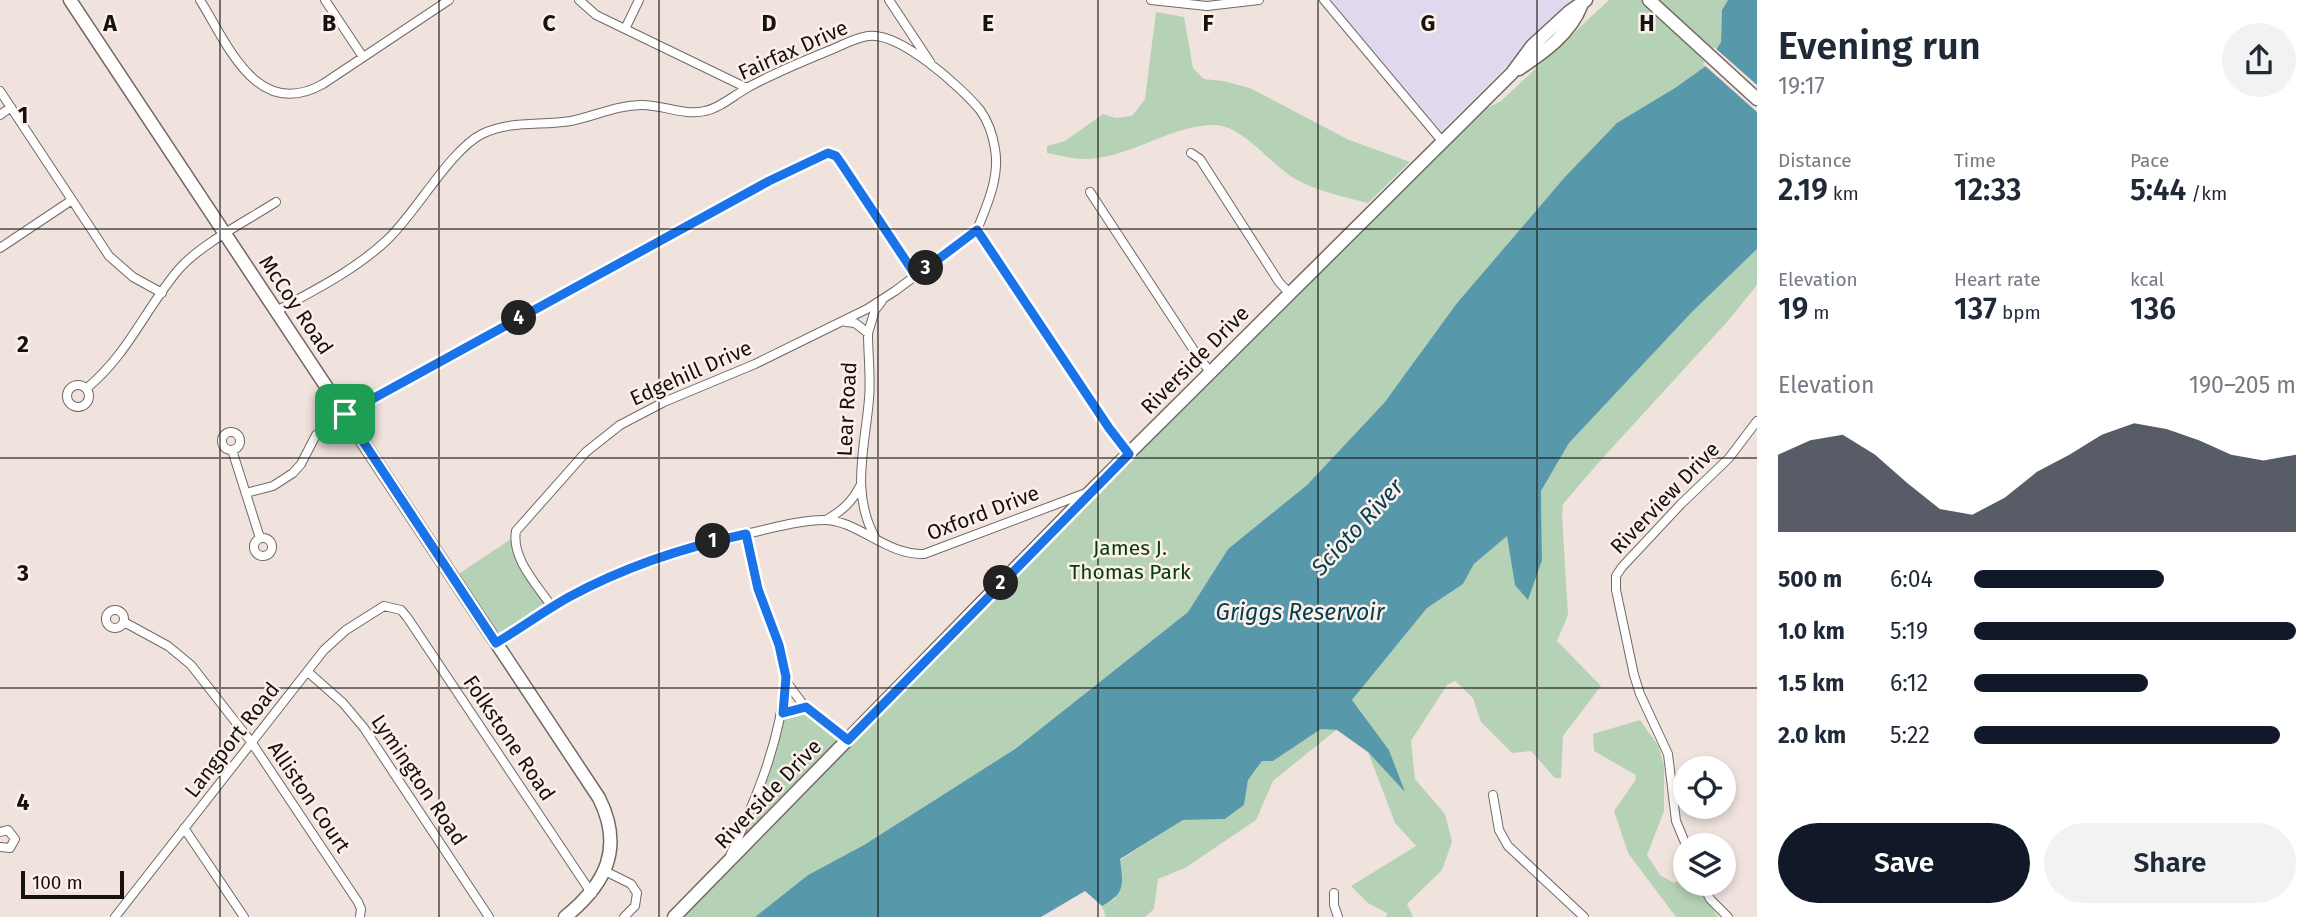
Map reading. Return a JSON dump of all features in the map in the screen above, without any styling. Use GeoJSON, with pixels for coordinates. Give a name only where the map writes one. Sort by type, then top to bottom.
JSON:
{"type":"FeatureCollection","features":[{"type":"Feature","properties":{"kind":"main road","name":"McCoy Road"},"geometry":{"type":"LineString","coordinates":[[70,0],[604,808],[610,844],[605,871],[592,894],[565,917]]}},
{"type":"Feature","properties":{"kind":"main road"},"geometry":{"type":"LineString","coordinates":[[1649,0],[1757,99]]}},
{"type":"Feature","properties":{"kind":"main road","name":"Riverside Drive"},"geometry":{"type":"LineString","coordinates":[[674,917],[1289,293],[1512,73],[1540,55],[1576,20],[1583,3]]}},
{"type":"Feature","properties":{"kind":"street"},"geometry":{"type":"LineString","coordinates":[[200,0],[243,69],[260,85],[280,93],[313,90],[449,0]]}},
{"type":"Feature","properties":{"kind":"street"},"geometry":{"type":"LineString","coordinates":[[325,0],[363,57]]}},
{"type":"Feature","properties":{"kind":"street"},"geometry":{"type":"LineString","coordinates":[[579,0],[596,15],[747,88]]}},
{"type":"Feature","properties":{"kind":"street"},"geometry":{"type":"LineString","coordinates":[[625,29],[639,0]]}},
{"type":"Feature","properties":{"kind":"street"},"geometry":{"type":"LineString","coordinates":[[889,0],[934,68]]}},
{"type":"Feature","properties":{"kind":"street"},"geometry":{"type":"LineString","coordinates":[[1151,0],[1207,6],[1259,0]]}},
{"type":"Feature","properties":{"kind":"street"},"geometry":{"type":"LineString","coordinates":[[1324,0],[1442,141]]}},
{"type":"Feature","properties":{"kind":"street","name":"Fairfax Drive"},"geometry":{"type":"LineString","coordinates":[[276,311],[360,263],[388,239],[464,148],[484,133],[512,124],[578,119],[633,105],[649,105],[685,112],[706,111],[809,59],[868,36],[880,36],[897,42],[934,68],[981,111],[996,152],[995,182],[977,230]]}},
{"type":"Feature","properties":{"kind":"street"},"geometry":{"type":"LineString","coordinates":[[0,90],[109,256],[118,265],[162,293]]}},
{"type":"Feature","properties":{"kind":"street"},"geometry":{"type":"LineString","coordinates":[[0,115],[11,107]]}},
{"type":"Feature","properties":{"kind":"street"},"geometry":{"type":"LineString","coordinates":[[1191,153],[1200,159],[1279,282],[1289,293]]}},
{"type":"Feature","properties":{"kind":"street"},"geometry":{"type":"LineString","coordinates":[[246,494],[273,485],[293,473],[301,464],[316,435],[345,414],[823,154],[832,154],[841,163],[916,276]]}},
{"type":"Feature","properties":{"kind":"street"},"geometry":{"type":"LineString","coordinates":[[1090,192],[1210,372]]}},
{"type":"Feature","properties":{"kind":"street"},"geometry":{"type":"LineString","coordinates":[[0,248],[72,200]]}},
{"type":"Feature","properties":{"kind":"street"},"geometry":{"type":"LineString","coordinates":[[88,388],[114,365],[162,293],[187,262],[276,202]]}},
{"type":"Feature","properties":{"kind":"street"},"geometry":{"type":"LineString","coordinates":[[977,230],[1129,454]]}},
{"type":"Feature","properties":{"kind":"street","name":"Edgehill Drive"},"geometry":{"type":"LineString","coordinates":[[552,607],[517,553],[514,542],[516,531],[586,452],[634,416],[755,364],[843,322],[885,298],[977,230]]}},
{"type":"Feature","properties":{"kind":"street","name":"Lear Road"},"geometry":{"type":"LineString","coordinates":[[877,542],[864,514],[860,486],[869,396],[867,333],[876,310],[885,298]]}},
{"type":"Feature","properties":{"kind":"street","name":"Lear Road"},"geometry":{"type":"LineString","coordinates":[[843,322],[855,323],[867,333]]}},
{"type":"Feature","properties":{"kind":"street","name":"Riverview Drive"},"geometry":{"type":"LineString","coordinates":[[1681,833],[1676,821],[1668,754],[1634,675],[1616,590],[1616,576],[1681,504],[1729,458],[1757,421]]}},
{"type":"Feature","properties":{"kind":"street"},"geometry":{"type":"LineString","coordinates":[[232,450],[260,538]]}},
{"type":"Feature","properties":{"kind":"street","name":"Lear Road"},"geometry":{"type":"LineString","coordinates":[[826,520],[845,508],[860,486]]}},
{"type":"Feature","properties":{"kind":"street","name":"Oxford Drive"},"geometry":{"type":"LineString","coordinates":[[496,643],[552,607],[612,576],[685,549],[746,534],[826,520],[852,528],[895,550],[924,554],[1092,491]]}},
{"type":"Feature","properties":{"kind":"street"},"geometry":{"type":"LineString","coordinates":[[746,534],[758,589],[779,645],[793,694],[848,740]]}},
{"type":"Feature","properties":{"kind":"street","name":"Langport Road"},"geometry":{"type":"LineString","coordinates":[[117,916],[324,650],[346,630],[376,610],[393,606]]}},
{"type":"Feature","properties":{"kind":"street","name":"Folkstone Road"},"geometry":{"type":"LineString","coordinates":[[393,606],[407,617],[592,894]]}},
{"type":"Feature","properties":{"kind":"street","name":"Alliston Court"},"geometry":{"type":"LineString","coordinates":[[124,622],[168,646],[191,665],[252,743],[358,902],[360,917]]}},
{"type":"Feature","properties":{"kind":"street","name":"Lymington Road"},"geometry":{"type":"LineString","coordinates":[[308,672],[330,690],[364,728],[489,917]]}},
{"type":"Feature","properties":{"kind":"street"},"geometry":{"type":"LineString","coordinates":[[725,865],[763,781],[783,713],[786,677]]}},
{"type":"Feature","properties":{"kind":"street"},"geometry":{"type":"LineString","coordinates":[[783,713],[806,707]]}},
{"type":"Feature","properties":{"kind":"street"},"geometry":{"type":"LineString","coordinates":[[1493,795],[1499,830],[1508,846],[1584,917]]}},
{"type":"Feature","properties":{"kind":"street"},"geometry":{"type":"LineString","coordinates":[[0,847],[8,848],[14,843],[11,832],[1,828]]}},
{"type":"Feature","properties":{"kind":"street"},"geometry":{"type":"LineString","coordinates":[[184,828],[244,917]]}},
{"type":"Feature","properties":{"kind":"street"},"geometry":{"type":"LineString","coordinates":[[605,871],[631,884],[637,893],[635,906],[624,917]]}},
{"type":"Feature","properties":{"kind":"street"},"geometry":{"type":"LineString","coordinates":[[1334,893],[1338,917]]}},
{"type":"Feature","properties":{"kind":"street"},"geometry":{"type":"LineString","coordinates":[[1709,896],[1728,917]]}},
{"type":"Feature","properties":{"kind":"shaded area"},"geometry":{"type":"Polygon","coordinates":[[[1324,0],[1573,0],[1437,135],[1324,0]]]}},
{"type":"Feature","properties":{"kind":"green space","name":"James J. Thomas Park"},"geometry":{"type":"Polygon","coordinates":[[[1609,0],[1728,0],[1722,10],[1721,42],[1706,66],[1564,178],[1457,303],[1384,403],[1307,485],[1228,549],[1188,612],[1015,749],[864,845],[808,875],[755,917],[674,917],[1462,121],[1501,101],[1609,0]]]}},
{"type":"Feature","properties":{"kind":"green space"},"geometry":{"type":"Polygon","coordinates":[[[1156,12],[1184,17],[1193,68],[1204,79],[1250,88],[1349,140],[1410,162],[1368,203],[1322,191],[1297,180],[1246,138],[1235,131],[1213,125],[1180,131],[1101,158],[1079,159],[1047,153],[1047,146],[1065,141],[1103,114],[1116,118],[1132,116],[1145,99],[1156,12]]]}},
{"type":"Feature","properties":{"kind":"green space"},"geometry":{"type":"Polygon","coordinates":[[[1757,249],[1757,285],[1563,504],[1568,615],[1557,641],[1601,686],[1563,736],[1561,778],[1555,778],[1531,751],[1512,753],[1481,722],[1473,698],[1455,681],[1447,685],[1411,741],[1415,779],[1445,814],[1452,842],[1442,870],[1407,904],[1413,917],[1386,917],[1387,913],[1368,903],[1351,886],[1416,846],[1395,823],[1368,752],[1404,790],[1389,750],[1352,700],[1427,608],[1463,584],[1474,564],[1508,535],[1515,585],[1542,560],[1541,491],[1569,443],[1692,312],[1757,249]]]}},
{"type":"Feature","properties":{"kind":"green space"},"geometry":{"type":"Polygon","coordinates":[[[511,539],[515,555],[544,602],[536,613],[523,623],[509,630],[496,632],[457,575],[511,539]]]}},
{"type":"Feature","properties":{"kind":"green space"},"geometry":{"type":"Polygon","coordinates":[[[805,710],[836,735],[835,745],[747,835],[744,831],[766,781],[785,716],[805,710]]]}},
{"type":"Feature","properties":{"kind":"green space"},"geometry":{"type":"Polygon","coordinates":[[[1640,720],[1659,747],[1664,766],[1664,811],[1647,855],[1660,875],[1673,882],[1673,896],[1704,896],[1718,917],[1676,917],[1628,853],[1614,811],[1635,781],[1636,775],[1594,751],[1593,734],[1640,720]]]}},
{"type":"Feature","properties":{"kind":"green space"},"geometry":{"type":"Polygon","coordinates":[[[1321,729],[1336,730],[1273,781],[1256,820],[1185,868],[1158,879],[1154,909],[1145,917],[1106,917],[1102,906],[1115,899],[1120,860],[1183,820],[1225,819],[1244,805],[1248,780],[1262,761],[1273,761],[1321,729]]]}},
{"type":"Feature","properties":{"kind":"water","name":"Griggs Reservoir"},"geometry":{"type":"Polygon","coordinates":[[[1728,0],[1757,0],[1757,249],[1692,312],[1569,443],[1541,491],[1542,560],[1528,600],[1515,585],[1507,536],[1474,564],[1463,584],[1427,608],[1352,700],[1389,750],[1405,792],[1368,752],[1337,730],[1321,729],[1273,761],[1262,761],[1248,780],[1244,805],[1225,819],[1183,820],[1120,859],[1121,887],[1115,897],[1102,906],[1085,891],[1041,917],[755,917],[808,875],[864,845],[1015,749],[1188,612],[1228,549],[1307,485],[1384,403],[1457,303],[1564,178],[1617,123],[1706,66],[1721,42],[1722,10],[1728,0]]]}},
{"type":"Feature","properties":{"kind":"pier"},"geometry":{"type":"Polygon","coordinates":[[[1714,47],[1757,85],[1757,112],[1703,64],[1714,47]]]}},
{"type":"Feature","properties":{"kind":"route"},"geometry":{"type":"LineString","coordinates":[[828,153],[836,156],[916,276],[977,230],[1129,454],[848,740],[806,707],[783,713],[786,677],[779,645],[758,589],[746,534],[685,549],[612,576],[571,596],[496,643],[345,414],[769,181],[828,153]]}},
{"type":"Feature","properties":{"kind":"water label","name":"Scioto River"},"geometry":{"type":"Point","coordinates":[1357,527]}}]}
